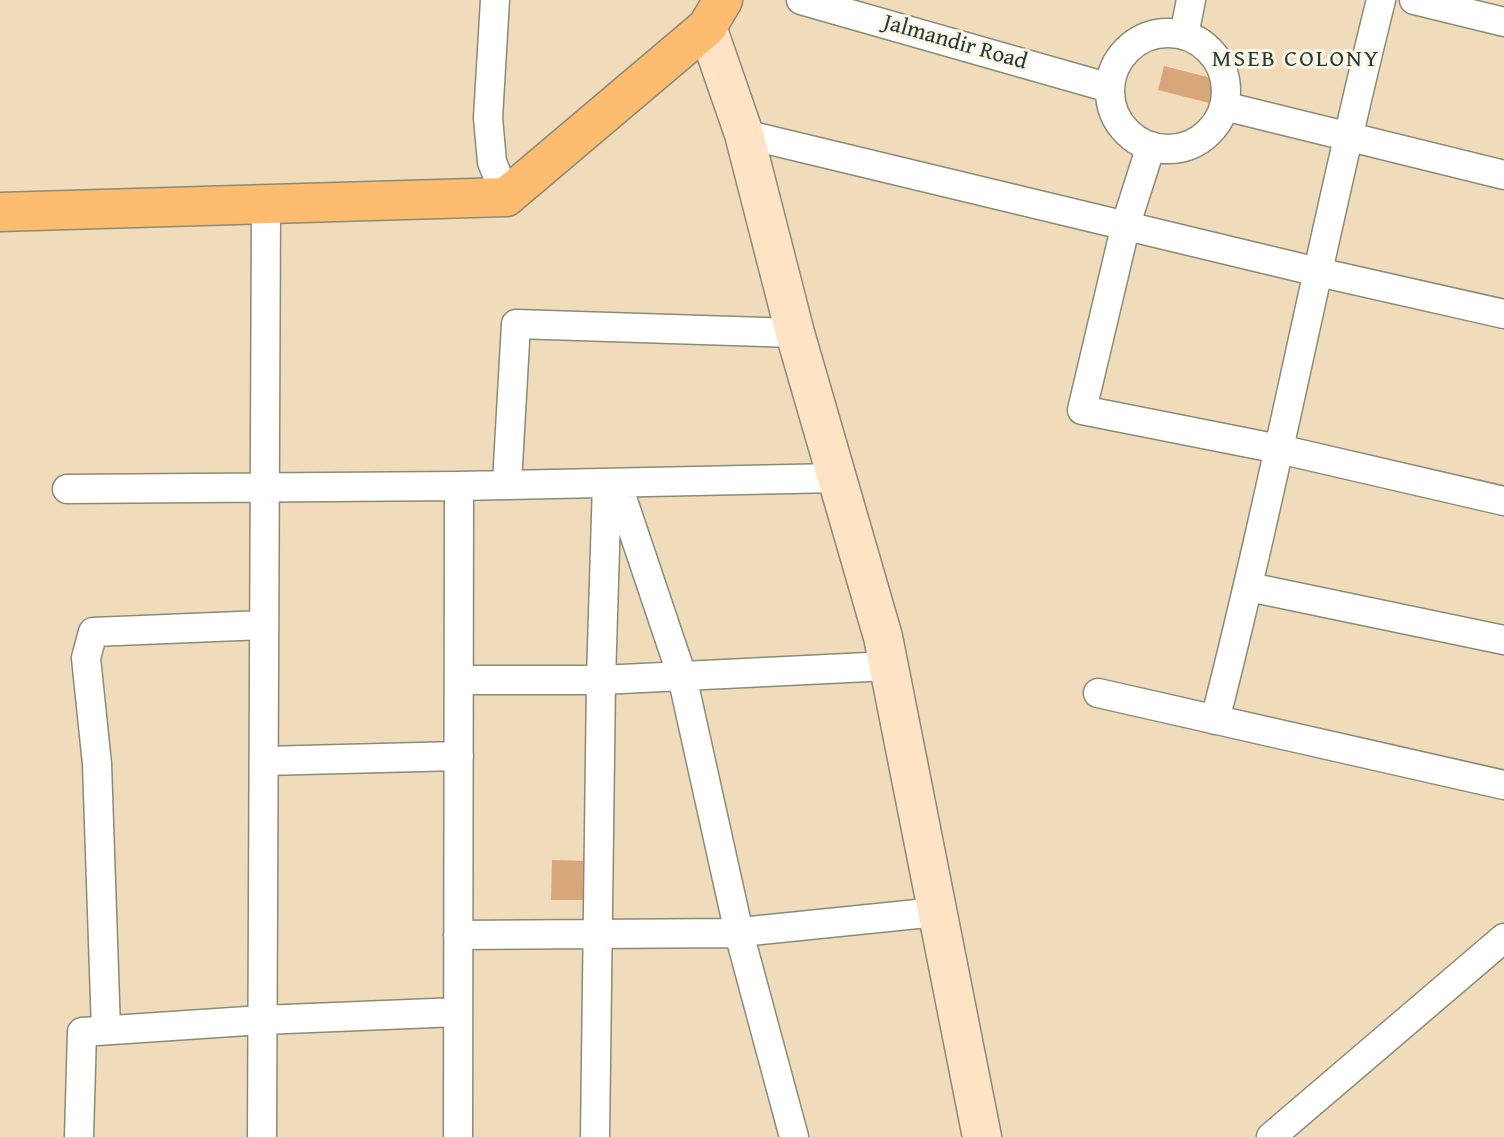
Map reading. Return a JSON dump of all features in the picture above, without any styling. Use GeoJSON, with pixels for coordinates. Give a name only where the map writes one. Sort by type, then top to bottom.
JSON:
{"type":"FeatureCollection","features":[{"type":"Feature","properties":{"kind":"main road"},"geometry":{"type":"LineString","coordinates":[[0,212],[506,197],[715,14],[795,333],[883,637],[982,1137]]}},
{"type":"Feature","properties":{"kind":"street"},"geometry":{"type":"LineString","coordinates":[[495,0],[488,118],[492,162],[506,197]]}},
{"type":"Feature","properties":{"kind":"street","name":"Jalmandir Road"},"geometry":{"type":"LineString","coordinates":[[801,0],[1110,88]]}},
{"type":"Feature","properties":{"kind":"street"},"geometry":{"type":"LineString","coordinates":[[1184,35],[1191,0]]}},
{"type":"Feature","properties":{"kind":"street"},"geometry":{"type":"LineString","coordinates":[[1216,720],[1250,587],[1347,136],[1381,0]]}},
{"type":"Feature","properties":{"kind":"street"},"geometry":{"type":"LineString","coordinates":[[1414,0],[1504,22]]}},
{"type":"Feature","properties":{"kind":"street"},"geometry":{"type":"LineString","coordinates":[[1167,33],[1184,35],[1210,50],[1219,62],[1226,91],[1224,106],[1216,123],[1204,136],[1187,145],[1169,149],[1151,146],[1134,138],[1120,124],[1112,107],[1110,88],[1117,63],[1134,44],[1149,36],[1167,33]]}},
{"type":"Feature","properties":{"kind":"street"},"geometry":{"type":"LineString","coordinates":[[1224,106],[1504,175]]}},
{"type":"Feature","properties":{"kind":"street"},"geometry":{"type":"LineString","coordinates":[[744,134],[1504,314]]}},
{"type":"Feature","properties":{"kind":"street"},"geometry":{"type":"LineString","coordinates":[[1151,146],[1126,224],[1082,410],[1279,449],[1504,501]]}},
{"type":"Feature","properties":{"kind":"street"},"geometry":{"type":"LineString","coordinates":[[261,1137],[266,205]]}},
{"type":"Feature","properties":{"kind":"street"},"geometry":{"type":"LineString","coordinates":[[507,483],[516,324],[795,333]]}},
{"type":"Feature","properties":{"kind":"street"},"geometry":{"type":"LineString","coordinates":[[68,489],[459,486],[837,478]]}},
{"type":"Feature","properties":{"kind":"street"},"geometry":{"type":"LineString","coordinates":[[612,483],[682,676],[739,933],[794,1137]]}},
{"type":"Feature","properties":{"kind":"street"},"geometry":{"type":"LineString","coordinates":[[594,1137],[601,680],[612,483]]}},
{"type":"Feature","properties":{"kind":"street"},"geometry":{"type":"LineString","coordinates":[[458,1137],[459,486]]}},
{"type":"Feature","properties":{"kind":"street"},"geometry":{"type":"LineString","coordinates":[[1250,587],[1504,640]]}},
{"type":"Feature","properties":{"kind":"street"},"geometry":{"type":"LineString","coordinates":[[106,1030],[97,764],[86,657],[93,632],[264,625]]}},
{"type":"Feature","properties":{"kind":"street"},"geometry":{"type":"LineString","coordinates":[[459,680],[601,680],[889,666]]}},
{"type":"Feature","properties":{"kind":"street"},"geometry":{"type":"LineString","coordinates":[[1098,693],[1504,785]]}},
{"type":"Feature","properties":{"kind":"street"},"geometry":{"type":"LineString","coordinates":[[264,761],[459,756]]}},
{"type":"Feature","properties":{"kind":"street"},"geometry":{"type":"LineString","coordinates":[[458,935],[739,933],[937,912]]}},
{"type":"Feature","properties":{"kind":"street"},"geometry":{"type":"LineString","coordinates":[[1271,1137],[1504,938]]}},
{"type":"Feature","properties":{"kind":"street"},"geometry":{"type":"LineString","coordinates":[[79,1137],[82,1032],[262,1020],[458,1012]]}},
{"type":"Feature","properties":{"kind":"building"},"geometry":{"type":"Polygon","coordinates":[[[1164,66],[1215,79],[1209,103],[1158,90],[1164,66]]]}},
{"type":"Feature","properties":{"kind":"building"},"geometry":{"type":"Polygon","coordinates":[[[552,860],[589,861],[589,900],[551,900],[552,860]]]}},
{"type":"Feature","properties":{"kind":"district","name":"MSEB COLONY"},"geometry":{"type":"Point","coordinates":[1296,60]}}]}
